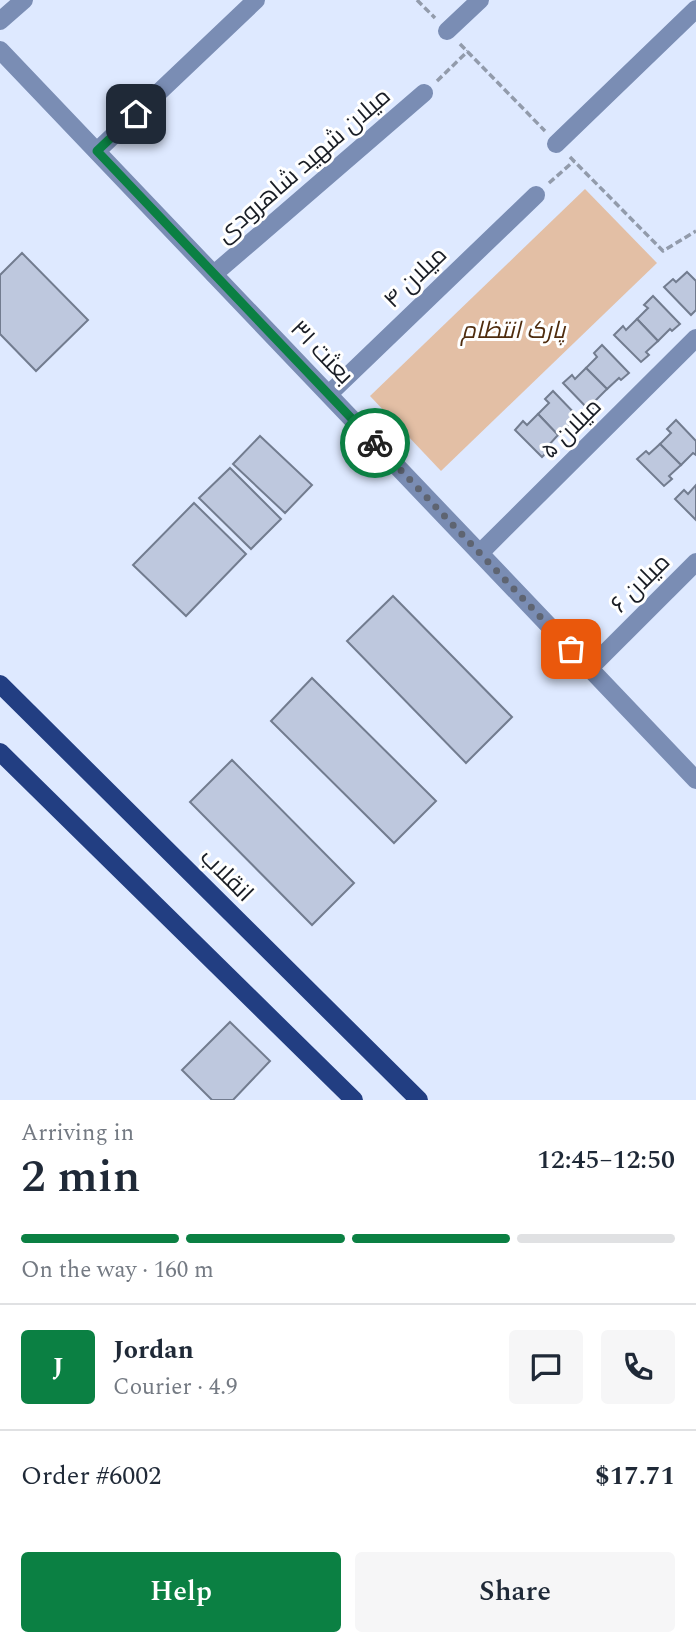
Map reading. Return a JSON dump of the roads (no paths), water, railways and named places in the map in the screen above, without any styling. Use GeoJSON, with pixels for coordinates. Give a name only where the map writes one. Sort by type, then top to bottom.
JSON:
{"type":"FeatureCollection","features":[{"type":"Feature","properties":{"kind":"main road","name":"انقلاب"},"geometry":{"type":"LineString","coordinates":[[0,684],[419,1100]]}},
{"type":"Feature","properties":{"kind":"main road"},"geometry":{"type":"LineString","coordinates":[[0,752],[354,1100]]}},
{"type":"Feature","properties":{"kind":"street"},"geometry":{"type":"LineString","coordinates":[[0,21],[24,0]]}},
{"type":"Feature","properties":{"kind":"street"},"geometry":{"type":"LineString","coordinates":[[97,151],[256,0]]}},
{"type":"Feature","properties":{"kind":"street"},"geometry":{"type":"LineString","coordinates":[[447,31],[480,0]]}},
{"type":"Feature","properties":{"kind":"street"},"geometry":{"type":"LineString","coordinates":[[556,144],[696,9]]}},
{"type":"Feature","properties":{"kind":"street","name":"بعثت ۳۱"},"geometry":{"type":"LineString","coordinates":[[0,50],[696,779]]}},
{"type":"Feature","properties":{"kind":"street","name":"میلان شهید شاهرودی"},"geometry":{"type":"LineString","coordinates":[[214,274],[424,93]]}},
{"type":"Feature","properties":{"kind":"street","name":"میلان ۴"},"geometry":{"type":"LineString","coordinates":[[329,394],[536,195]]}},
{"type":"Feature","properties":{"kind":"street","name":"میلان ۵"},"geometry":{"type":"LineString","coordinates":[[480,553],[696,338]]}},
{"type":"Feature","properties":{"kind":"street","name":"میلان ۶"},"geometry":{"type":"LineString","coordinates":[[590,668],[696,562]]}},
{"type":"Feature","properties":{"kind":"park label","name":"پارک انتظام"},"geometry":{"type":"Point","coordinates":[513,330]}}]}
